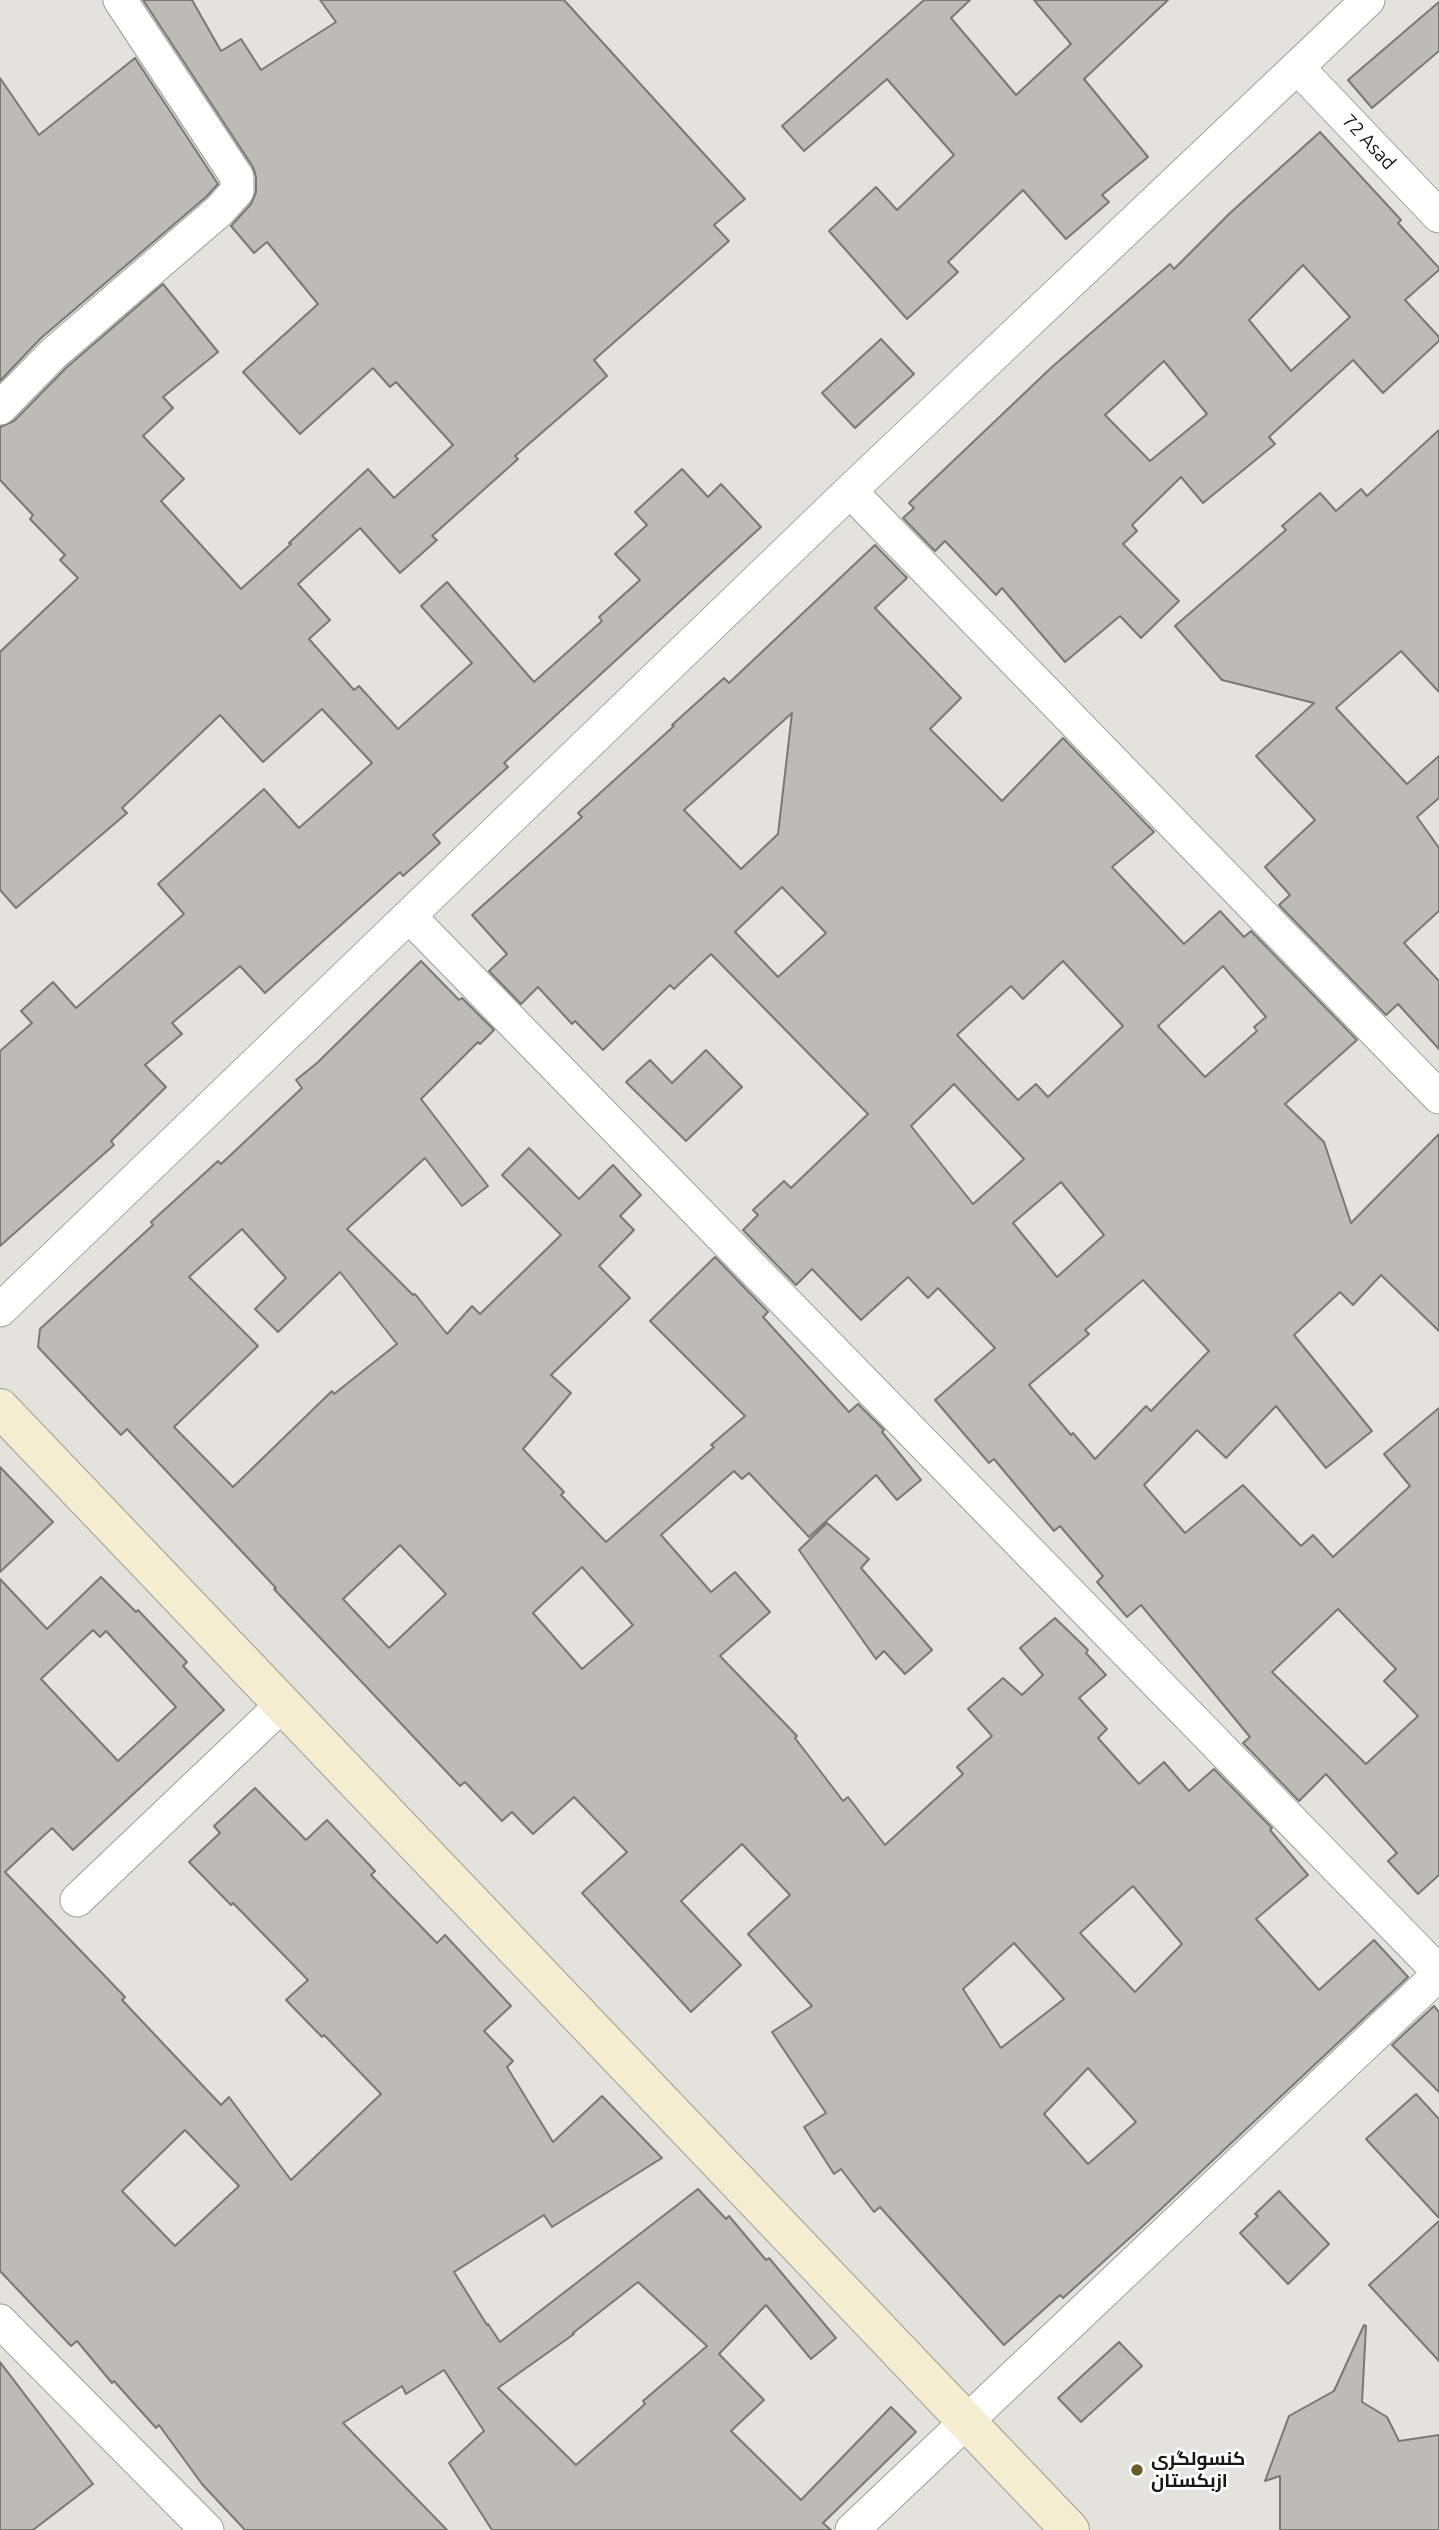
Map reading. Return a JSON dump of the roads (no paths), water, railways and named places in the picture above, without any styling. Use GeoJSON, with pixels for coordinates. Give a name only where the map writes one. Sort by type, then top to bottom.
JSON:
{"type":"FeatureCollection","features":[{"type":"Feature","properties":{"kind":"street"},"geometry":{"type":"LineString","coordinates":[[0,408],[54,353],[219,211],[237,191],[237,177],[120,0]]}},
{"type":"Feature","properties":{"kind":"street"},"geometry":{"type":"LineString","coordinates":[[0,1310],[849,491],[1368,0]]}},
{"type":"Feature","properties":{"kind":"street","name":"72 Asad"},"geometry":{"type":"LineString","coordinates":[[1298,68],[1439,216]]}},
{"type":"Feature","properties":{"kind":"street"},"geometry":{"type":"LineString","coordinates":[[849,491],[1439,1097]]}},
{"type":"Feature","properties":{"kind":"street"},"geometry":{"type":"LineString","coordinates":[[409,916],[1439,1973],[852,2530]]}},
{"type":"Feature","properties":{"kind":"street"},"geometry":{"type":"LineString","coordinates":[[0,1408],[1070,2530]]}},
{"type":"Feature","properties":{"kind":"street"},"geometry":{"type":"LineString","coordinates":[[77,1900],[283,1704]]}},
{"type":"Feature","properties":{"kind":"street"},"geometry":{"type":"LineString","coordinates":[[0,2321],[207,2530]]}},
{"type":"Feature","properties":{"kind":"place","name":"کنسولگری ازبکستان"},"geometry":{"type":"Point","coordinates":[1137,2470]}}]}
